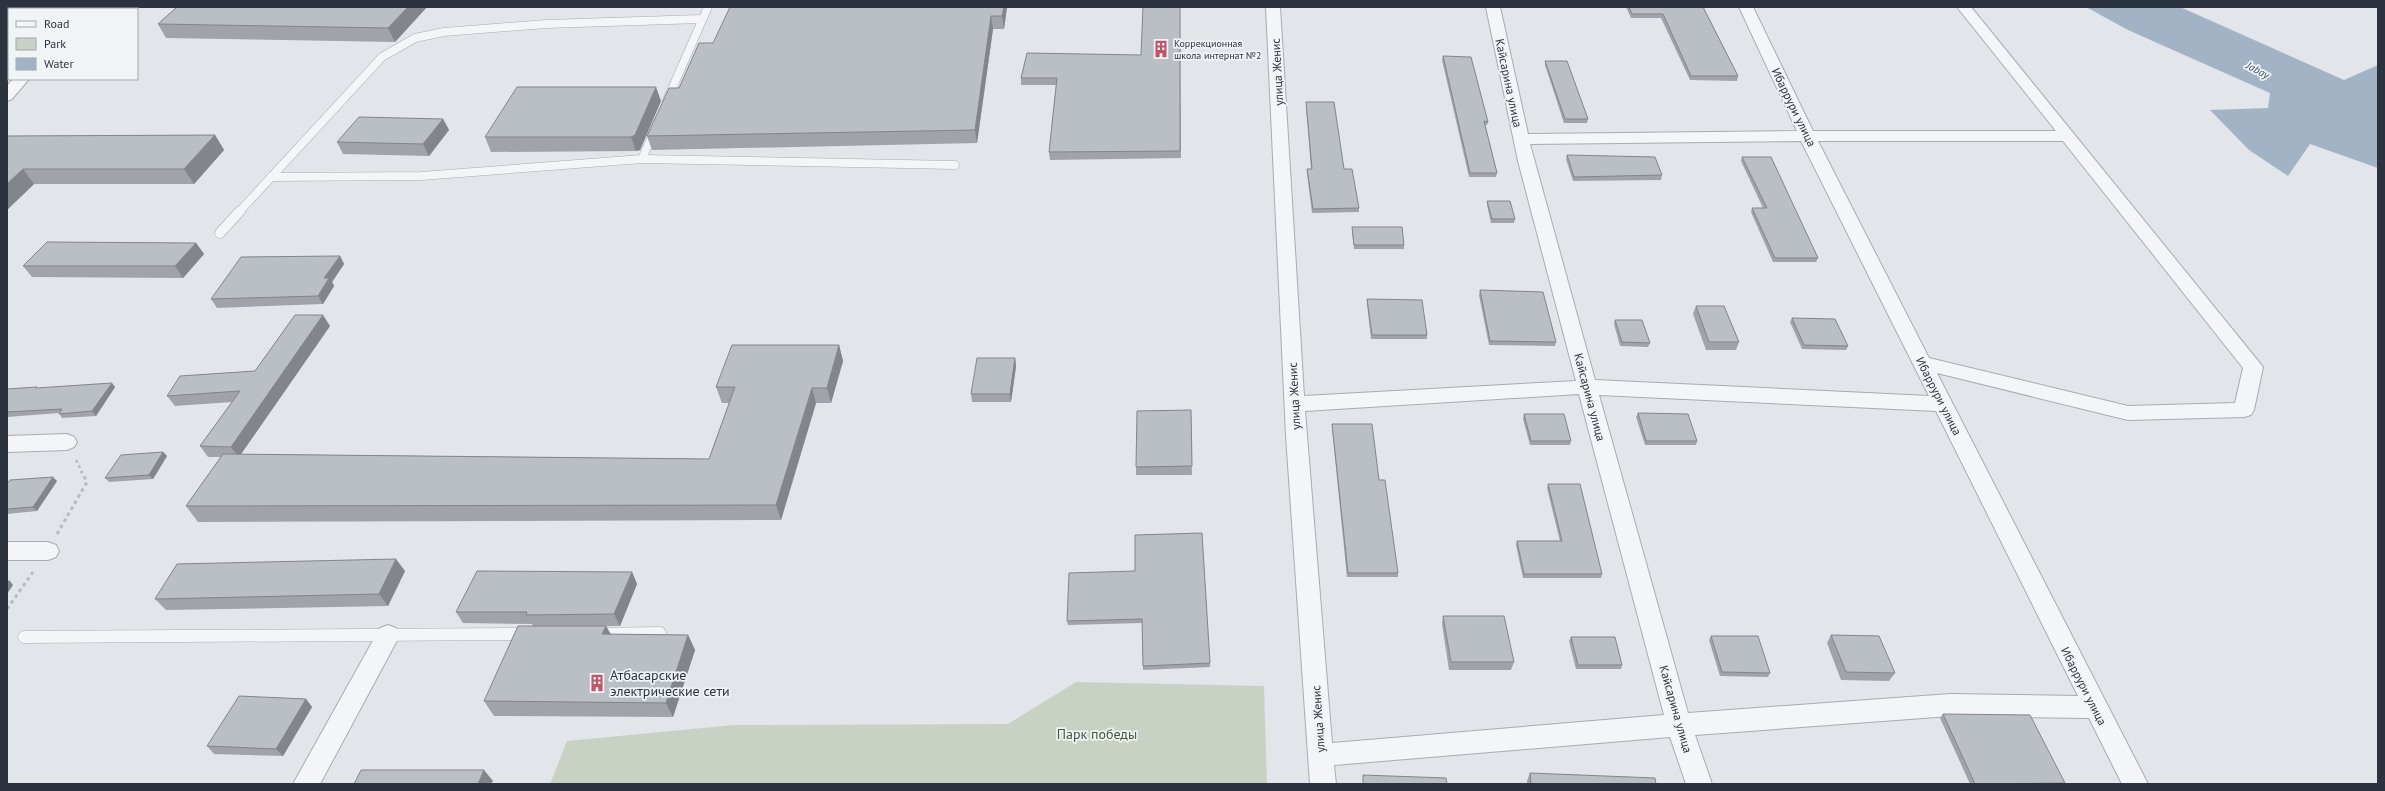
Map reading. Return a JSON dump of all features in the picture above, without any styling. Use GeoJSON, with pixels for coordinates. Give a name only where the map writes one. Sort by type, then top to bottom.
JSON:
{"type":"FeatureCollection","features":[{"type":"Feature","properties":{"kind":"street","name":"улица Женис"},"geometry":{"type":"LineString","coordinates":[[1273,7],[1294,404],[1323,784]]}},
{"type":"Feature","properties":{"kind":"street","name":"Кайсарина улица"},"geometry":{"type":"LineString","coordinates":[[1493,7],[1521,139],[1679,725],[1698,784]]}},
{"type":"Feature","properties":{"kind":"street","name":"Ибаррури улица"},"geometry":{"type":"LineString","coordinates":[[1746,7],[1808,136],[1942,404],[2095,707],[2136,784]]}},
{"type":"Feature","properties":{"kind":"street"},"geometry":{"type":"LineString","coordinates":[[1922,363],[2128,413],[2244,410],[2253,367],[1964,7]]}},
{"type":"Feature","properties":{"kind":"street"},"geometry":{"type":"LineString","coordinates":[[7,96],[20,80]]}},
{"type":"Feature","properties":{"kind":"street"},"geometry":{"type":"LineString","coordinates":[[1521,139],[1808,136],[2068,136]]}},
{"type":"Feature","properties":{"kind":"street"},"geometry":{"type":"LineString","coordinates":[[1294,404],[1587,387],[1942,404]]}},
{"type":"Feature","properties":{"kind":"street"},"geometry":{"type":"LineString","coordinates":[[7,444],[67,442]]}},
{"type":"Feature","properties":{"kind":"street"},"geometry":{"type":"LineString","coordinates":[[7,551],[48,551]]}},
{"type":"Feature","properties":{"kind":"street"},"geometry":{"type":"LineString","coordinates":[[306,784],[388,635]]}},
{"type":"Feature","properties":{"kind":"street"},"geometry":{"type":"LineString","coordinates":[[1321,755],[1679,725],[1950,705],[2095,707]]}},
{"type":"Feature","properties":{"kind":"lane"},"geometry":{"type":"LineString","coordinates":[[664,107],[701,19],[708,7]]}},
{"type":"Feature","properties":{"kind":"lane"},"geometry":{"type":"LineString","coordinates":[[220,234],[382,57],[415,38],[444,32],[546,24],[701,19]]}},
{"type":"Feature","properties":{"kind":"lane"},"geometry":{"type":"LineString","coordinates":[[642,159],[658,122]]}},
{"type":"Feature","properties":{"kind":"lane"},"geometry":{"type":"LineString","coordinates":[[271,177],[421,176],[642,159],[955,165]]}},
{"type":"Feature","properties":{"kind":"lane"},"geometry":{"type":"LineString","coordinates":[[582,634],[660,633]]}},
{"type":"Feature","properties":{"kind":"lane"},"geometry":{"type":"LineString","coordinates":[[24,637],[544,634]]}},
{"type":"Feature","properties":{"kind":"path"},"geometry":{"type":"LineString","coordinates":[[7,609],[48,551],[87,482],[67,442]]}},
{"type":"Feature","properties":{"kind":"green space","name":"Парк победы"},"geometry":{"type":"Polygon","coordinates":[[[1076,682],[1264,686],[1267,784],[550,784],[567,741],[734,725],[1008,724],[1076,682]]]}},
{"type":"Feature","properties":{"kind":"water","name":"Jabay"},"geometry":{"type":"Polygon","coordinates":[[[2086,7],[2180,7],[2344,80],[2378,65],[2378,168],[2310,144],[2288,176],[2249,150],[2210,110],[2268,108],[2270,93],[2128,30],[2086,7]]]}},
{"type":"Feature","properties":{"kind":"building"},"geometry":{"type":"Polygon","coordinates":[[[177,7],[408,7],[388,28],[158,24],[177,7]]]}},
{"type":"Feature","properties":{"kind":"building"},"geometry":{"type":"Polygon","coordinates":[[[730,7],[1004,7],[1002,16],[991,16],[975,130],[647,136],[669,88],[679,88],[699,43],[713,43],[730,7]]]}},
{"type":"Feature","properties":{"kind":"building"},"geometry":{"type":"Polygon","coordinates":[[[1143,7],[1180,7],[1180,151],[1049,152],[1057,78],[1021,78],[1027,53],[1141,55],[1143,7]]]}},
{"type":"Feature","properties":{"kind":"building"},"geometry":{"type":"Polygon","coordinates":[[[1629,7],[1703,7],[1738,76],[1691,76],[1663,14],[1632,14],[1629,7]]]}},
{"type":"Feature","properties":{"kind":"building"},"geometry":{"type":"Polygon","coordinates":[[[1443,56],[1471,57],[1488,122],[1484,121],[1497,173],[1470,173],[1443,56]]]}},
{"type":"Feature","properties":{"kind":"building"},"geometry":{"type":"Polygon","coordinates":[[[1545,61],[1567,61],[1588,119],[1565,119],[1545,61]]]}},
{"type":"Feature","properties":{"kind":"building"},"geometry":{"type":"Polygon","coordinates":[[[517,87],[656,87],[635,135],[631,137],[485,137],[517,87]]]}},
{"type":"Feature","properties":{"kind":"building"},"geometry":{"type":"Polygon","coordinates":[[[1306,102],[1334,102],[1344,169],[1352,169],[1359,208],[1313,209],[1307,169],[1312,169],[1306,102]]]}},
{"type":"Feature","properties":{"kind":"building"},"geometry":{"type":"Polygon","coordinates":[[[359,117],[443,119],[423,144],[337,142],[359,117]]]}},
{"type":"Feature","properties":{"kind":"building"},"geometry":{"type":"Polygon","coordinates":[[[215,135],[184,169],[23,169],[7,184],[7,136],[215,135]]]}},
{"type":"Feature","properties":{"kind":"building"},"geometry":{"type":"Polygon","coordinates":[[[1567,155],[1655,157],[1662,175],[1574,177],[1567,155]]]}},
{"type":"Feature","properties":{"kind":"building"},"geometry":{"type":"Polygon","coordinates":[[[1742,157],[1771,157],[1818,258],[1775,258],[1752,208],[1767,208],[1742,157]]]}},
{"type":"Feature","properties":{"kind":"building"},"geometry":{"type":"Polygon","coordinates":[[[1487,201],[1510,201],[1515,219],[1492,219],[1487,201]]]}},
{"type":"Feature","properties":{"kind":"building"},"geometry":{"type":"Polygon","coordinates":[[[1352,227],[1402,227],[1404,245],[1354,245],[1352,227]]]}},
{"type":"Feature","properties":{"kind":"building"},"geometry":{"type":"Polygon","coordinates":[[[47,242],[196,243],[175,266],[23,266],[47,242]]]}},
{"type":"Feature","properties":{"kind":"building"},"geometry":{"type":"Polygon","coordinates":[[[340,256],[324,278],[329,278],[318,296],[211,299],[241,257],[340,256]]]}},
{"type":"Feature","properties":{"kind":"building"},"geometry":{"type":"Polygon","coordinates":[[[1480,290],[1543,292],[1556,342],[1490,341],[1480,290]]]}},
{"type":"Feature","properties":{"kind":"building"},"geometry":{"type":"Polygon","coordinates":[[[1367,299],[1422,300],[1427,335],[1372,335],[1367,299]]]}},
{"type":"Feature","properties":{"kind":"building"},"geometry":{"type":"Polygon","coordinates":[[[1696,306],[1724,306],[1739,342],[1709,342],[1696,306]]]}},
{"type":"Feature","properties":{"kind":"building"},"geometry":{"type":"Polygon","coordinates":[[[295,315],[323,315],[231,447],[200,446],[240,391],[167,396],[180,376],[255,371],[295,315]]]}},
{"type":"Feature","properties":{"kind":"building"},"geometry":{"type":"Polygon","coordinates":[[[1792,318],[1835,319],[1848,346],[1804,345],[1792,318]]]}},
{"type":"Feature","properties":{"kind":"building"},"geometry":{"type":"Polygon","coordinates":[[[1615,320],[1642,320],[1650,343],[1622,342],[1615,320]]]}},
{"type":"Feature","properties":{"kind":"building"},"geometry":{"type":"Polygon","coordinates":[[[732,345],[839,345],[827,388],[812,388],[776,505],[186,506],[223,454],[709,459],[735,387],[716,387],[732,345]]]}},
{"type":"Feature","properties":{"kind":"building"},"geometry":{"type":"Polygon","coordinates":[[[977,358],[1015,358],[1010,394],[971,394],[977,358]]]}},
{"type":"Feature","properties":{"kind":"building"},"geometry":{"type":"Polygon","coordinates":[[[112,383],[92,411],[59,414],[62,409],[7,412],[7,389],[112,383]]]}},
{"type":"Feature","properties":{"kind":"building"},"geometry":{"type":"Polygon","coordinates":[[[1191,410],[1192,466],[1136,467],[1137,411],[1191,410]]]}},
{"type":"Feature","properties":{"kind":"building"},"geometry":{"type":"Polygon","coordinates":[[[1638,413],[1688,414],[1697,441],[1646,441],[1638,413]]]}},
{"type":"Feature","properties":{"kind":"building"},"geometry":{"type":"Polygon","coordinates":[[[1524,414],[1564,414],[1571,441],[1531,441],[1524,414]]]}},
{"type":"Feature","properties":{"kind":"building"},"geometry":{"type":"Polygon","coordinates":[[[1332,424],[1372,424],[1379,480],[1385,480],[1398,573],[1348,573],[1332,424]]]}},
{"type":"Feature","properties":{"kind":"building"},"geometry":{"type":"Polygon","coordinates":[[[163,452],[149,475],[105,478],[121,455],[163,452]]]}},
{"type":"Feature","properties":{"kind":"building"},"geometry":{"type":"Polygon","coordinates":[[[53,477],[33,507],[7,509],[7,484],[10,480],[53,477]]]}},
{"type":"Feature","properties":{"kind":"building"},"geometry":{"type":"Polygon","coordinates":[[[1548,484],[1580,484],[1602,574],[1524,574],[1517,541],[1562,541],[1548,484]]]}},
{"type":"Feature","properties":{"kind":"building"},"geometry":{"type":"Polygon","coordinates":[[[1202,533],[1210,663],[1143,666],[1142,619],[1067,621],[1069,573],[1135,571],[1135,535],[1202,533]]]}},
{"type":"Feature","properties":{"kind":"building"},"geometry":{"type":"Polygon","coordinates":[[[396,559],[379,594],[155,599],[177,564],[396,559]]]}},
{"type":"Feature","properties":{"kind":"building"},"geometry":{"type":"Polygon","coordinates":[[[477,571],[632,572],[614,614],[526,615],[527,612],[456,612],[477,571]]]}},
{"type":"Feature","properties":{"kind":"building"},"geometry":{"type":"Polygon","coordinates":[[[1443,616],[1504,616],[1514,662],[1451,662],[1443,616]]]}},
{"type":"Feature","properties":{"kind":"building","name":"Атбасарские электрические сети"},"geometry":{"type":"Polygon","coordinates":[[[518,626],[606,626],[602,634],[688,635],[666,703],[484,701],[518,626]]]}},
{"type":"Feature","properties":{"kind":"building"},"geometry":{"type":"Polygon","coordinates":[[[1831,635],[1879,636],[1895,673],[1846,672],[1831,635]]]}},
{"type":"Feature","properties":{"kind":"building"},"geometry":{"type":"Polygon","coordinates":[[[1711,636],[1758,636],[1770,673],[1722,672],[1711,636]]]}},
{"type":"Feature","properties":{"kind":"building"},"geometry":{"type":"Polygon","coordinates":[[[1571,637],[1615,637],[1622,665],[1578,665],[1571,637]]]}},
{"type":"Feature","properties":{"kind":"building"},"geometry":{"type":"Polygon","coordinates":[[[239,696],[306,699],[276,749],[207,746],[239,696]]]}},
{"type":"Feature","properties":{"kind":"building"},"geometry":{"type":"Polygon","coordinates":[[[1943,714],[2030,715],[2065,783],[1975,784],[1943,714]]]}},
{"type":"Feature","properties":{"kind":"building"},"geometry":{"type":"Polygon","coordinates":[[[361,770],[484,770],[478,784],[354,784],[361,770]]]}},
{"type":"Feature","properties":{"kind":"building"},"geometry":{"type":"Polygon","coordinates":[[[1530,773],[1655,778],[1656,784],[1531,784],[1530,773]]]}},
{"type":"Feature","properties":{"kind":"building"},"geometry":{"type":"Polygon","coordinates":[[[1363,775],[1446,778],[1447,784],[1363,784],[1363,775]]]}},
{"type":"Feature","properties":{"kind":"place","name":"Коррекционная школа интернат №2"},"geometry":{"type":"Point","coordinates":[1161,49]}},
{"type":"Feature","properties":{"kind":"place","name":"Атбасарские электрические сети"},"geometry":{"type":"Point","coordinates":[597,683]}}]}
